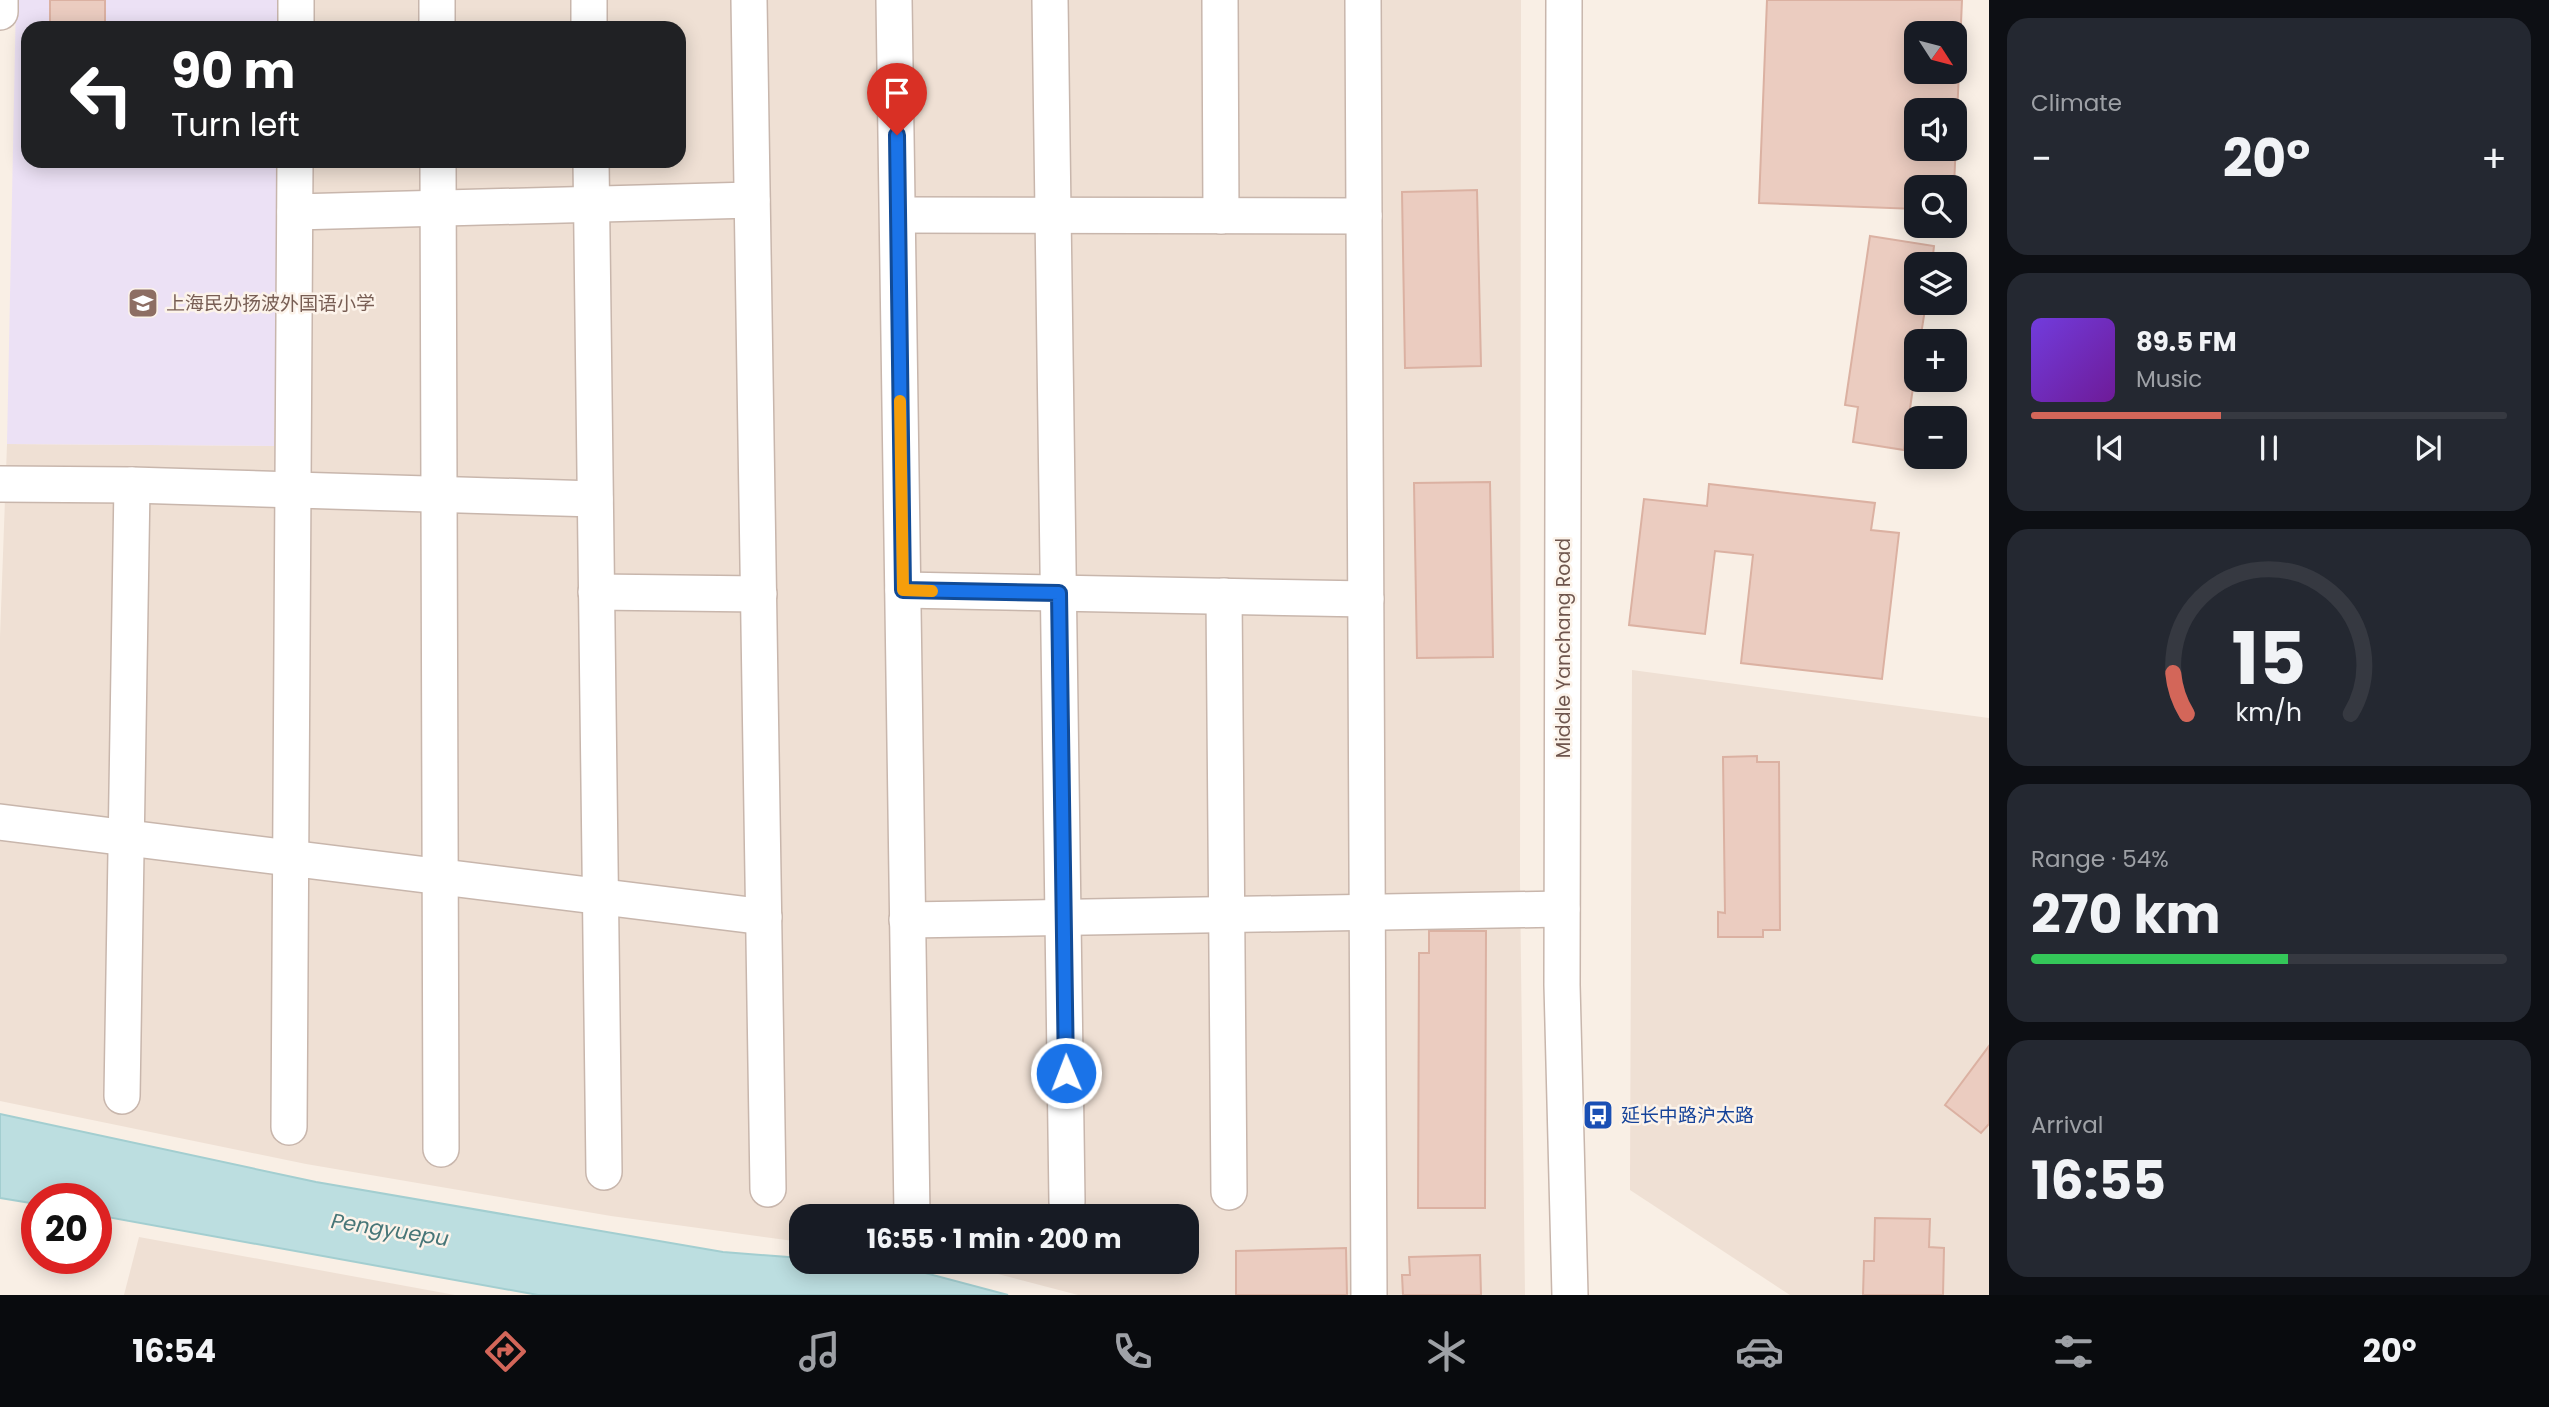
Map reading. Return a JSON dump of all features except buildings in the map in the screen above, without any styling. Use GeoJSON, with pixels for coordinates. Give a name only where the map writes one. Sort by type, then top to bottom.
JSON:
{"type":"FeatureCollection","features":[{"type":"Feature","properties":{"kind":"street"},"geometry":{"type":"LineString","coordinates":[[0,0],[0,12]]}},
{"type":"Feature","properties":{"kind":"street"},"geometry":{"type":"LineString","coordinates":[[296,0],[296,21]]}},
{"type":"Feature","properties":{"kind":"street"},"geometry":{"type":"LineString","coordinates":[[437,0],[437,21]]}},
{"type":"Feature","properties":{"kind":"street"},"geometry":{"type":"LineString","coordinates":[[589,0],[589,21]]}},
{"type":"Feature","properties":{"kind":"street"},"geometry":{"type":"LineString","coordinates":[[749,0],[768,1189]]}},
{"type":"Feature","properties":{"kind":"street"},"geometry":{"type":"LineString","coordinates":[[894,0],[912,1204]]}},
{"type":"Feature","properties":{"kind":"street"},"geometry":{"type":"LineString","coordinates":[[1050,0],[1068,1202]]}},
{"type":"Feature","properties":{"kind":"street"},"geometry":{"type":"LineString","coordinates":[[1220,0],[1221,216]]}},
{"type":"Feature","properties":{"kind":"street"},"geometry":{"type":"LineString","coordinates":[[1363,0],[1370,1295]]}},
{"type":"Feature","properties":{"kind":"street","name":"Middle Yanchang Road"},"geometry":{"type":"LineString","coordinates":[[1564,0],[1562,909],[1564,1122],[1570,1295]]}},
{"type":"Feature","properties":{"kind":"street"},"geometry":{"type":"LineString","coordinates":[[289,1128],[295,168]]}},
{"type":"Feature","properties":{"kind":"street"},"geometry":{"type":"LineString","coordinates":[[438,168],[441,1149]]}},
{"type":"Feature","properties":{"kind":"street"},"geometry":{"type":"LineString","coordinates":[[591,168],[604,1172]]}},
{"type":"Feature","properties":{"kind":"street"},"geometry":{"type":"LineString","coordinates":[[295,212],[752,200]]}},
{"type":"Feature","properties":{"kind":"street"},"geometry":{"type":"LineString","coordinates":[[898,215],[1364,216]]}},
{"type":"Feature","properties":{"kind":"street"},"geometry":{"type":"LineString","coordinates":[[0,484],[132,485],[595,499]]}},
{"type":"Feature","properties":{"kind":"street"},"geometry":{"type":"LineString","coordinates":[[122,1096],[132,485]]}},
{"type":"Feature","properties":{"kind":"street"},"geometry":{"type":"LineString","coordinates":[[903,590],[1366,599]]}},
{"type":"Feature","properties":{"kind":"street"},"geometry":{"type":"LineString","coordinates":[[596,592],[758,594]]}},
{"type":"Feature","properties":{"kind":"street"},"geometry":{"type":"LineString","coordinates":[[1224,596],[1229,1192]]}},
{"type":"Feature","properties":{"kind":"street"},"geometry":{"type":"LineString","coordinates":[[0,822],[764,917]]}},
{"type":"Feature","properties":{"kind":"street"},"geometry":{"type":"LineString","coordinates":[[907,920],[1562,909]]}},
{"type":"Feature","properties":{"kind":"shaded area","name":"上海民办扬波外国语小学"},"geometry":{"type":"Polygon","coordinates":[[[16,0],[280,0],[280,21],[21,21],[21,168],[278,168],[274,446],[7,444],[16,0]]]}},
{"type":"Feature","properties":{"kind":"shaded area"},"geometry":{"type":"Polygon","coordinates":[[[280,0],[1521,0],[1520,881],[1525,1295],[1078,1295],[998,1274],[1199,1274],[1199,1204],[789,1204],[789,1240],[611,1216],[306,1164],[0,1101],[0,637],[7,444],[274,446],[278,168],[686,168],[686,21],[280,21],[280,0]]]}},
{"type":"Feature","properties":{"kind":"shaded area"},"geometry":{"type":"Polygon","coordinates":[[[1632,670],[1989,718],[1989,1295],[1790,1295],[1630,1190],[1632,670]]]}},
{"type":"Feature","properties":{"kind":"shaded area"},"geometry":{"type":"Polygon","coordinates":[[[139,1237],[455,1295],[124,1295],[139,1237]]]}},
{"type":"Feature","properties":{"kind":"water","name":"Pengyuepu"},"geometry":{"type":"Polygon","coordinates":[[[0,1114],[316,1182],[723,1252],[789,1257],[789,1274],[929,1274],[1008,1295],[538,1295],[112,1218],[112,1183],[21,1183],[21,1201],[0,1198],[0,1114]]]}},
{"type":"Feature","properties":{"kind":"slow traffic"},"geometry":{"type":"LineString","coordinates":[[900,401],[903,590],[932,591]]}},
{"type":"Feature","properties":{"kind":"place","name":"上海民办扬波外国语小学"},"geometry":{"type":"Point","coordinates":[143,303]}},
{"type":"Feature","properties":{"kind":"place","name":"延长中路沪太路"},"geometry":{"type":"Point","coordinates":[1598,1115]}},
{"type":"Feature","properties":{"kind":"route"},"geometry":{"type":"LineString","coordinates":[[897,135],[903,590],[1059,593],[1066,1073]]}}]}
